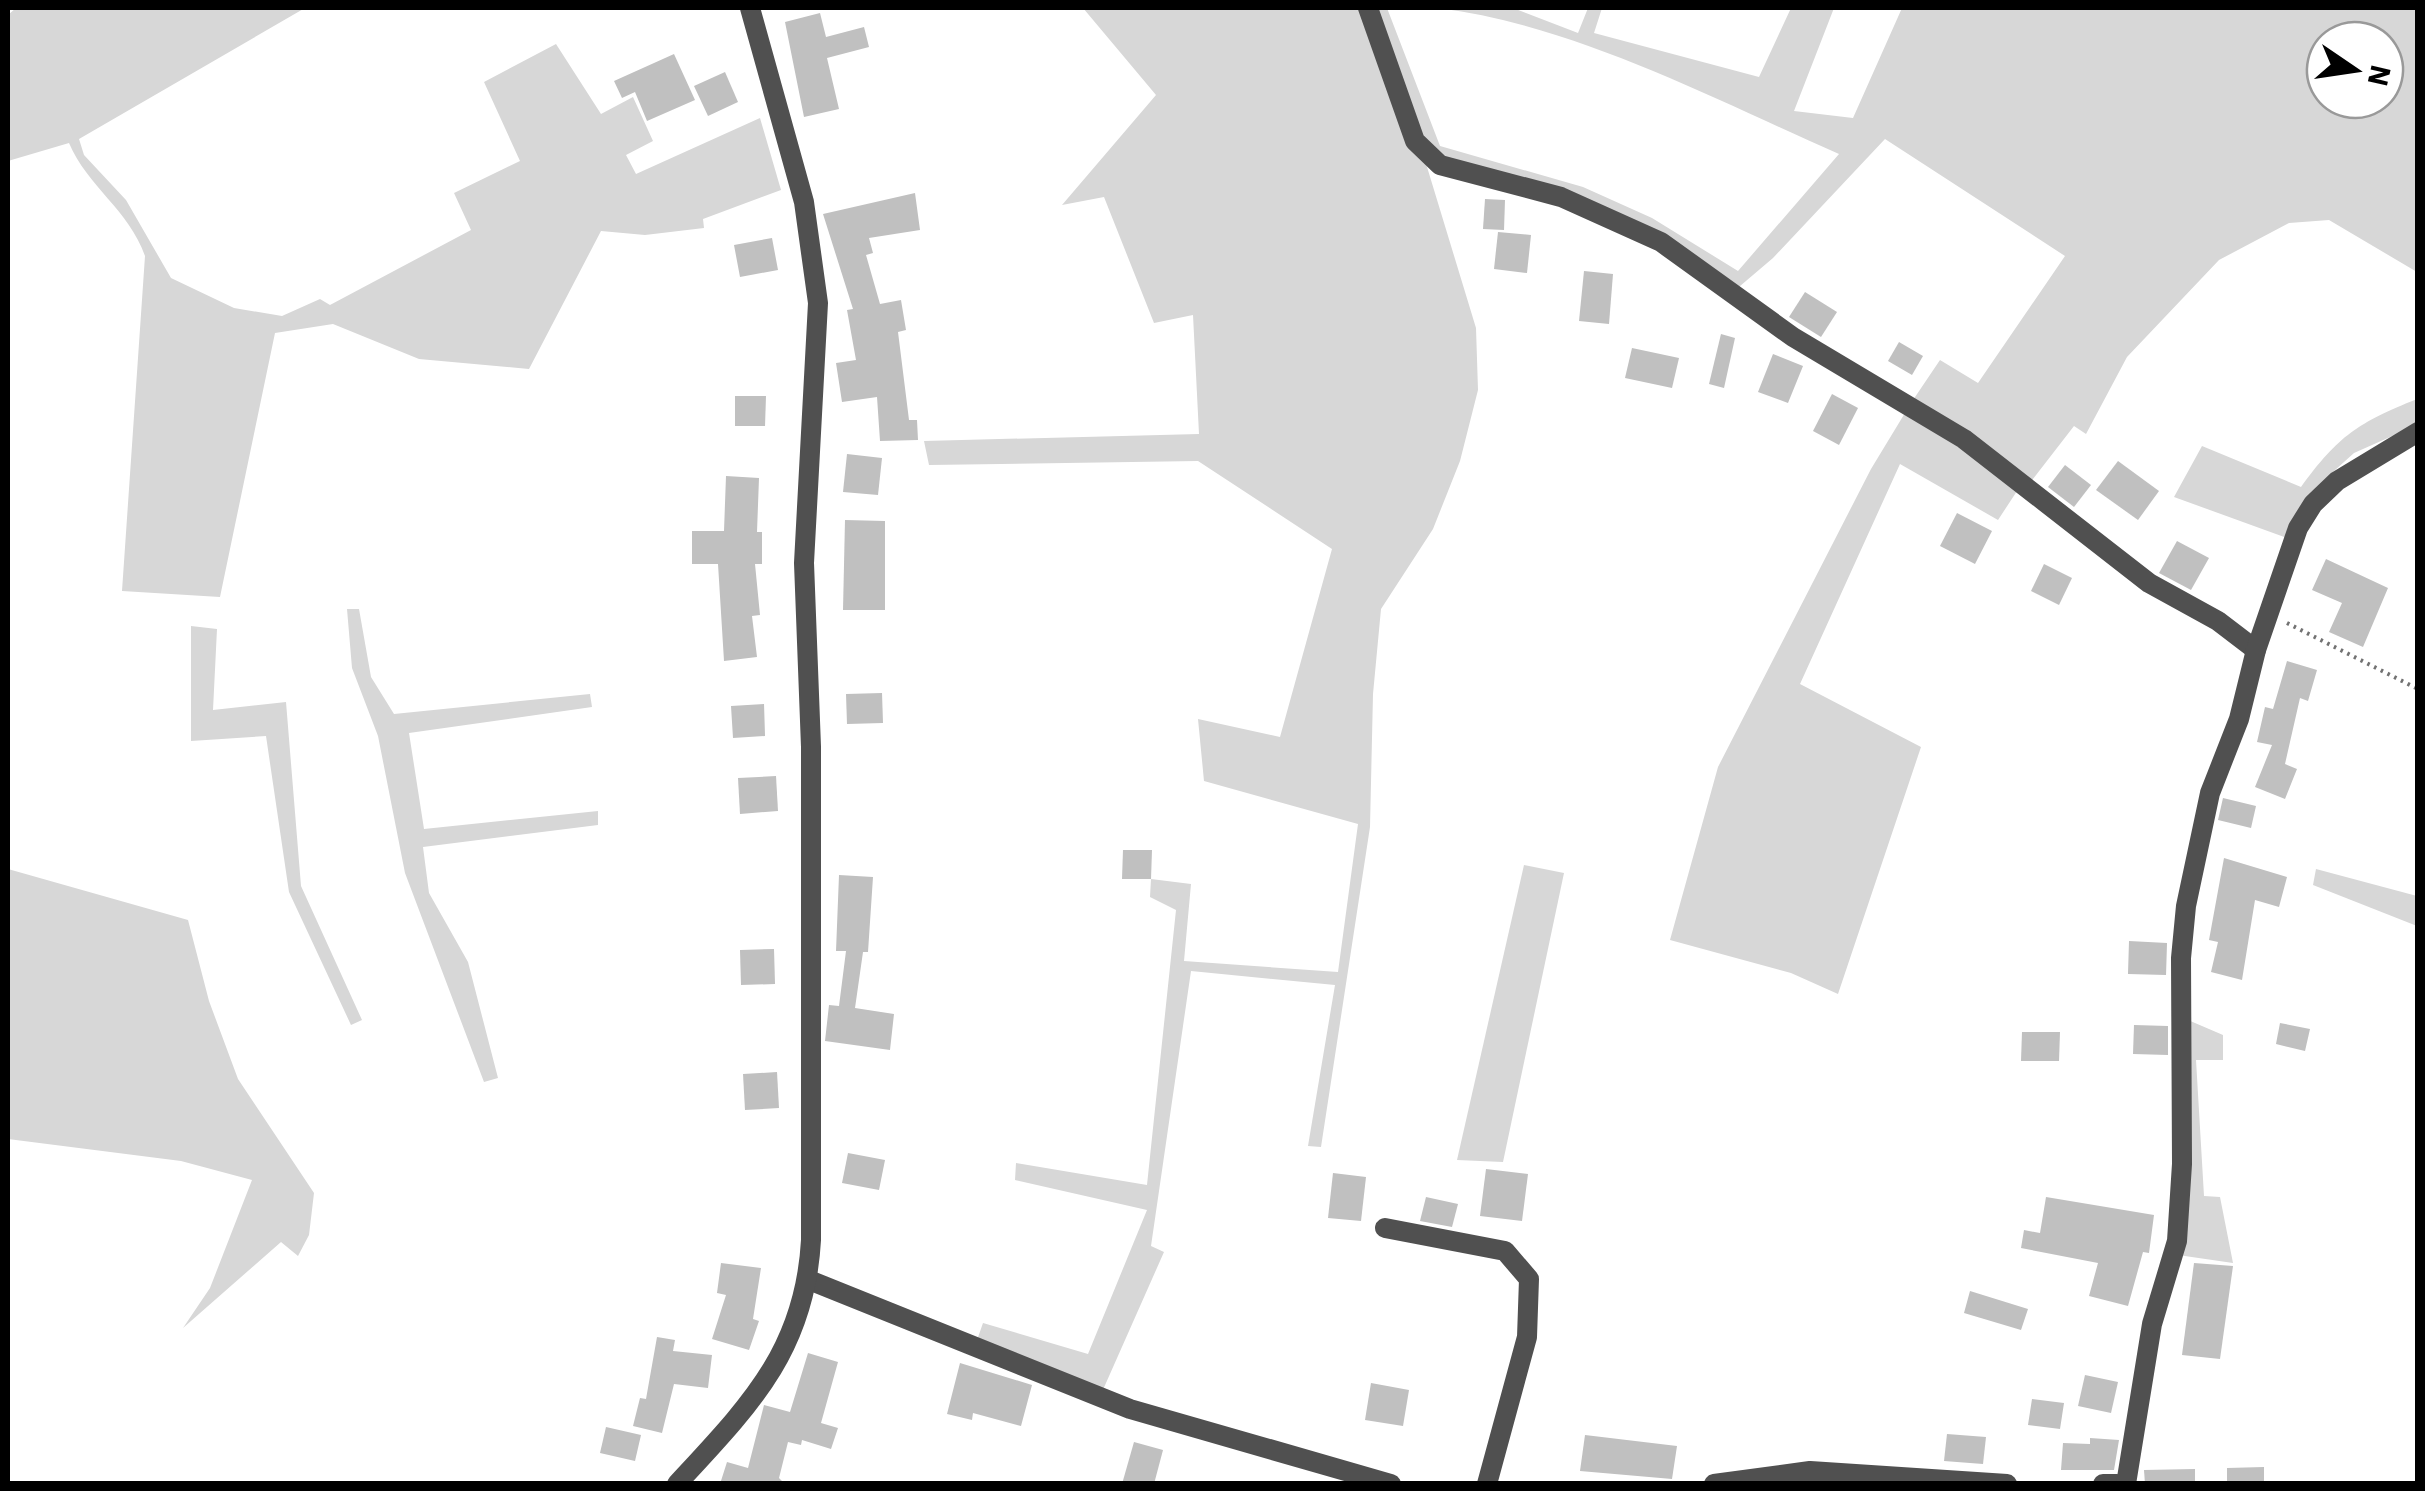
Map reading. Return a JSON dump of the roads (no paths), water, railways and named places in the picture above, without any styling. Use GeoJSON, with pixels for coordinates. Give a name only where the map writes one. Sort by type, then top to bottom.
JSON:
{"type":"FeatureCollection","features":[{"type":"Feature","properties":{"kind":"street"},"geometry":{"type":"LineString","coordinates":[[677,1484],[766,1384],[796,1325],[809,1280],[812,823],[804,563],[818,303],[804,202],[750,8]]}},
{"type":"Feature","properties":{"kind":"street"},"geometry":{"type":"LineString","coordinates":[[1368,8],[1408,124],[1426,155],[1440,166],[1562,197],[1662,242],[1794,337],[1964,439],[2149,583],[2218,622],[2256,650]]}},
{"type":"Feature","properties":{"kind":"street"},"geometry":{"type":"LineString","coordinates":[[2126,1484],[2148,1340],[2177,1241],[2181,1203],[2181,958],[2186,906],[2210,793],[2239,719],[2256,650],[2298,528],[2313,504],[2362,463],[2418,432]]}},
{"type":"Feature","properties":{"kind":"street"},"geometry":{"type":"LineString","coordinates":[[1385,1228],[1505,1251],[1529,1278],[1528,1338],[1487,1484]]}},
{"type":"Feature","properties":{"kind":"street"},"geometry":{"type":"LineString","coordinates":[[809,1280],[1130,1409],[1391,1484]]}},
{"type":"Feature","properties":{"kind":"street"},"geometry":{"type":"LineString","coordinates":[[1714,1484],[1810,1470],[2007,1484]]}},
{"type":"Feature","properties":{"kind":"street"},"geometry":{"type":"LineString","coordinates":[[2103,1484],[2117,1484]]}}]}
